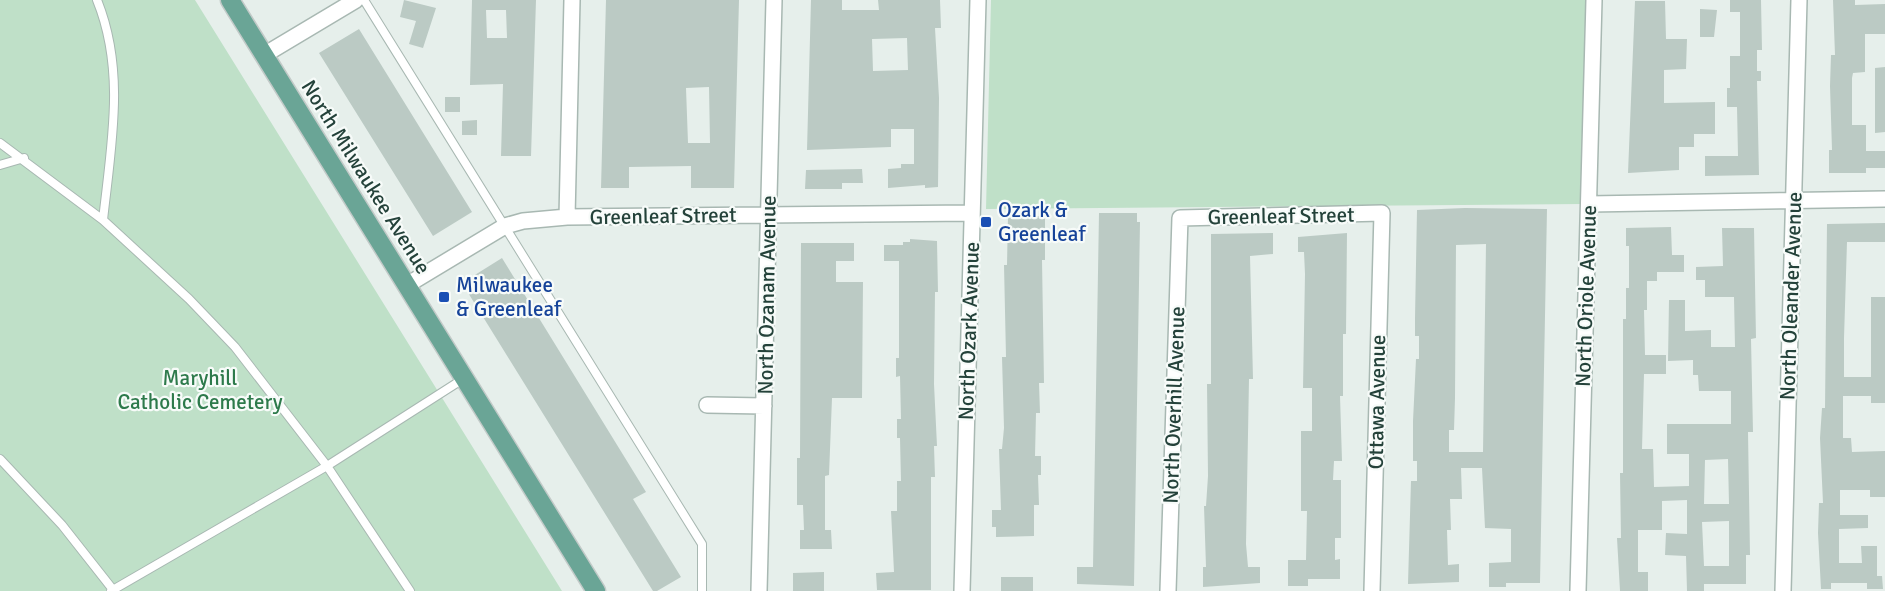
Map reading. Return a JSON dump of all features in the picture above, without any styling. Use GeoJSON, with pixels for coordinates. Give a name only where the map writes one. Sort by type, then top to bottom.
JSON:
{"type":"FeatureCollection","features":[{"type":"Feature","properties":{"kind":"main road","name":"North Milwaukee Avenue"},"geometry":{"type":"LineString","coordinates":[[230,0],[596,591]]}},
{"type":"Feature","properties":{"kind":"street"},"geometry":{"type":"LineString","coordinates":[[264,55],[356,0]]}},
{"type":"Feature","properties":{"kind":"street"},"geometry":{"type":"LineString","coordinates":[[567,217],[572,0]]}},
{"type":"Feature","properties":{"kind":"street","name":"North Ozanam Avenue"},"geometry":{"type":"LineString","coordinates":[[759,591],[774,0]]}},
{"type":"Feature","properties":{"kind":"street","name":"North Ozark Avenue"},"geometry":{"type":"LineString","coordinates":[[962,591],[978,0]]}},
{"type":"Feature","properties":{"kind":"street","name":"North Oriole Avenue"},"geometry":{"type":"LineString","coordinates":[[1578,591],[1594,0]]}},
{"type":"Feature","properties":{"kind":"street","name":"North Oleander Avenue"},"geometry":{"type":"LineString","coordinates":[[1783,591],[1799,0]]}},
{"type":"Feature","properties":{"kind":"street"},"geometry":{"type":"LineString","coordinates":[[1589,204],[1885,199]]}},
{"type":"Feature","properties":{"kind":"street","name":"Greenleaf Street"},"geometry":{"type":"LineString","coordinates":[[407,285],[504,226],[523,221],[567,217],[972,213]]}},
{"type":"Feature","properties":{"kind":"street","name":"Greenleaf Street"},"geometry":{"type":"LineString","coordinates":[[1180,218],[1382,213]]}},
{"type":"Feature","properties":{"kind":"street","name":"Ottawa Avenue"},"geometry":{"type":"LineString","coordinates":[[1372,591],[1382,213]]}},
{"type":"Feature","properties":{"kind":"street","name":"North Overhill Avenue"},"geometry":{"type":"LineString","coordinates":[[1168,591],[1180,218]]}},
{"type":"Feature","properties":{"kind":"street"},"geometry":{"type":"LineString","coordinates":[[706,405],[764,406]]}},
{"type":"Feature","properties":{"kind":"lane"},"geometry":{"type":"LineString","coordinates":[[97,0],[107,25],[116,98],[104,220]]}},
{"type":"Feature","properties":{"kind":"lane"},"geometry":{"type":"LineString","coordinates":[[364,0],[702,544],[702,591]]}},
{"type":"Feature","properties":{"kind":"lane"},"geometry":{"type":"LineString","coordinates":[[0,143],[24,158],[104,220],[189,299],[235,347],[327,466],[410,591]]}},
{"type":"Feature","properties":{"kind":"lane"},"geometry":{"type":"LineString","coordinates":[[0,165],[24,158]]}},
{"type":"Feature","properties":{"kind":"lane"},"geometry":{"type":"LineString","coordinates":[[0,459],[62,525],[113,591],[327,466],[464,378]]}},
{"type":"Feature","properties":{"kind":"green space","name":"Maryhill Catholic Cemetery"},"geometry":{"type":"Polygon","coordinates":[[[0,0],[195,0],[562,591],[0,591],[0,0]]]}},
{"type":"Feature","properties":{"kind":"green space"},"geometry":{"type":"Polygon","coordinates":[[[991,0],[1586,0],[1582,204],[986,209],[991,0]]]}},
{"type":"Feature","properties":{"kind":"building"},"geometry":{"type":"Polygon","coordinates":[[[404,0],[436,8],[423,48],[409,44],[416,21],[400,17],[404,0]]]}},
{"type":"Feature","properties":{"kind":"building"},"geometry":{"type":"Polygon","coordinates":[[[472,0],[536,0],[531,156],[501,156],[503,84],[470,85],[472,0]],[[486,10],[487,38],[507,38],[506,10],[486,10]]]}},
{"type":"Feature","properties":{"kind":"building"},"geometry":{"type":"Polygon","coordinates":[[[606,0],[739,0],[734,188],[691,188],[691,166],[629,167],[629,188],[601,188],[606,0]],[[709,87],[686,88],[688,143],[710,143],[709,87]]]}},
{"type":"Feature","properties":{"kind":"building"},"geometry":{"type":"Polygon","coordinates":[[[811,0],[842,0],[842,10],[879,10],[878,0],[940,0],[941,28],[935,28],[939,98],[938,187],[925,188],[925,185],[888,188],[888,169],[901,168],[901,164],[914,164],[914,129],[891,129],[891,147],[807,150],[811,0]],[[907,38],[872,39],[873,71],[908,70],[907,38]]]}},
{"type":"Feature","properties":{"kind":"building"},"geometry":{"type":"Polygon","coordinates":[[[1730,0],[1761,0],[1762,50],[1757,50],[1757,71],[1761,71],[1761,81],[1757,81],[1759,175],[1705,176],[1705,156],[1738,156],[1737,107],[1727,107],[1727,88],[1730,88],[1730,56],[1740,56],[1740,12],[1730,12],[1730,0]]]}},
{"type":"Feature","properties":{"kind":"building"},"geometry":{"type":"Polygon","coordinates":[[[1833,0],[1855,0],[1855,5],[1885,4],[1885,34],[1865,34],[1865,72],[1853,73],[1852,78],[1852,125],[1866,125],[1866,151],[1885,151],[1885,168],[1866,168],[1866,173],[1829,173],[1829,150],[1832,150],[1831,55],[1835,55],[1833,0]]]}},
{"type":"Feature","properties":{"kind":"building"},"geometry":{"type":"Polygon","coordinates":[[[1635,1],[1665,1],[1666,39],[1687,39],[1686,69],[1664,70],[1664,103],[1715,102],[1715,134],[1694,134],[1694,147],[1679,147],[1679,170],[1628,173],[1635,1]]]}},
{"type":"Feature","properties":{"kind":"building"},"geometry":{"type":"Polygon","coordinates":[[[1700,9],[1717,10],[1714,37],[1700,37],[1700,9]]]}},
{"type":"Feature","properties":{"kind":"building"},"geometry":{"type":"Polygon","coordinates":[[[359,29],[472,212],[433,236],[319,53],[359,29]]]}},
{"type":"Feature","properties":{"kind":"building"},"geometry":{"type":"Polygon","coordinates":[[[1885,67],[1885,132],[1875,133],[1875,68],[1885,67]]]}},
{"type":"Feature","properties":{"kind":"building"},"geometry":{"type":"Polygon","coordinates":[[[445,97],[460,97],[460,112],[445,112],[445,97]]]}},
{"type":"Feature","properties":{"kind":"building"},"geometry":{"type":"Polygon","coordinates":[[[477,120],[477,135],[462,135],[462,121],[477,120]]]}},
{"type":"Feature","properties":{"kind":"building"},"geometry":{"type":"Polygon","coordinates":[[[862,169],[863,183],[842,183],[842,189],[805,189],[806,170],[862,169]]]}},
{"type":"Feature","properties":{"kind":"building"},"geometry":{"type":"Polygon","coordinates":[[[1547,209],[1540,583],[1506,583],[1506,587],[1489,587],[1489,563],[1511,562],[1511,529],[1485,528],[1482,468],[1461,468],[1462,499],[1450,499],[1451,530],[1447,530],[1448,565],[1459,564],[1459,582],[1408,584],[1411,481],[1417,481],[1417,461],[1413,461],[1413,421],[1416,359],[1419,359],[1419,336],[1415,336],[1417,210],[1547,209]],[[1486,244],[1456,245],[1454,430],[1449,430],[1449,452],[1483,452],[1486,244]]]}},
{"type":"Feature","properties":{"kind":"building"},"geometry":{"type":"Polygon","coordinates":[[[1099,213],[1137,213],[1137,222],[1140,222],[1134,586],[1077,584],[1077,567],[1093,567],[1099,213]]]}},
{"type":"Feature","properties":{"kind":"building"},"geometry":{"type":"Polygon","coordinates":[[[1008,216],[1045,216],[1045,260],[1042,260],[1044,383],[1039,383],[1040,413],[1036,413],[1035,456],[1041,456],[1041,475],[1038,475],[1039,505],[1034,505],[1034,536],[996,537],[996,527],[992,527],[992,510],[1001,510],[999,449],[1002,449],[1004,428],[1002,357],[1006,357],[1004,265],[1007,265],[1008,216]]]}},
{"type":"Feature","properties":{"kind":"building"},"geometry":{"type":"Polygon","coordinates":[[[1885,223],[1885,242],[1847,242],[1844,377],[1871,377],[1871,297],[1885,297],[1885,403],[1871,403],[1871,396],[1843,396],[1843,438],[1851,438],[1852,452],[1885,451],[1885,497],[1870,497],[1870,490],[1840,490],[1840,515],[1868,515],[1868,528],[1839,529],[1839,563],[1862,563],[1861,546],[1877,546],[1877,576],[1882,576],[1883,589],[1867,589],[1867,583],[1831,583],[1831,589],[1821,589],[1818,533],[1819,503],[1823,503],[1820,438],[1822,408],[1825,408],[1827,224],[1885,223]]]}},
{"type":"Feature","properties":{"kind":"building"},"geometry":{"type":"Polygon","coordinates":[[[1671,227],[1672,255],[1684,255],[1684,272],[1657,272],[1657,281],[1647,281],[1647,310],[1644,310],[1645,355],[1666,355],[1666,374],[1644,374],[1642,449],[1653,449],[1654,487],[1689,486],[1689,454],[1667,454],[1667,424],[1731,424],[1731,391],[1699,391],[1698,375],[1693,375],[1693,360],[1668,361],[1669,300],[1685,300],[1685,331],[1711,330],[1711,347],[1735,347],[1734,297],[1705,297],[1705,280],[1696,280],[1696,267],[1723,266],[1722,228],[1754,228],[1756,338],[1751,339],[1753,432],[1748,432],[1750,555],[1746,555],[1746,584],[1704,584],[1704,591],[1687,591],[1686,556],[1665,555],[1666,533],[1687,534],[1687,500],[1662,501],[1662,530],[1638,530],[1638,572],[1648,572],[1648,591],[1620,591],[1617,538],[1621,538],[1620,473],[1623,473],[1623,319],[1626,319],[1626,288],[1629,288],[1629,246],[1626,246],[1626,228],[1671,227]],[[1728,459],[1705,460],[1704,504],[1729,504],[1728,459]],[[1729,521],[1702,522],[1704,566],[1729,566],[1729,521]]]}},
{"type":"Feature","properties":{"kind":"building"},"geometry":{"type":"Polygon","coordinates":[[[1273,233],[1273,254],[1250,256],[1253,379],[1249,379],[1246,544],[1248,567],[1260,567],[1260,583],[1203,587],[1203,567],[1206,567],[1204,506],[1206,506],[1208,476],[1207,384],[1211,384],[1211,234],[1273,233]]]}},
{"type":"Feature","properties":{"kind":"building"},"geometry":{"type":"Polygon","coordinates":[[[1347,233],[1346,334],[1343,334],[1343,396],[1340,396],[1342,461],[1334,461],[1333,480],[1341,480],[1341,538],[1335,538],[1335,560],[1340,559],[1340,579],[1308,579],[1308,586],[1288,586],[1288,560],[1306,560],[1307,511],[1301,511],[1301,431],[1312,431],[1312,388],[1303,388],[1305,274],[1304,252],[1298,252],[1298,237],[1347,233]]]}},
{"type":"Feature","properties":{"kind":"building"},"geometry":{"type":"Polygon","coordinates":[[[910,239],[937,241],[938,292],[935,292],[934,384],[937,446],[934,446],[935,477],[931,477],[931,590],[877,590],[876,573],[894,572],[891,511],[897,511],[897,481],[901,481],[900,438],[897,438],[897,419],[901,419],[900,376],[896,377],[896,358],[899,358],[899,261],[884,261],[884,245],[903,245],[903,242],[910,242],[910,239]]]}},
{"type":"Feature","properties":{"kind":"building"},"geometry":{"type":"Polygon","coordinates":[[[801,243],[854,243],[854,261],[836,261],[836,282],[863,282],[862,398],[832,398],[829,475],[825,476],[825,530],[831,530],[832,549],[800,549],[800,530],[804,530],[803,505],[797,505],[797,458],[800,458],[801,243]]]}},
{"type":"Feature","properties":{"kind":"building"},"geometry":{"type":"Polygon","coordinates":[[[502,258],[646,492],[633,499],[681,577],[657,591],[653,591],[462,283],[502,258]]]}},
{"type":"Feature","properties":{"kind":"building"},"geometry":{"type":"Polygon","coordinates":[[[824,572],[824,591],[793,591],[793,573],[824,572]]]}},
{"type":"Feature","properties":{"kind":"building"},"geometry":{"type":"Polygon","coordinates":[[[1001,577],[1033,577],[1033,591],[1001,591],[1001,577]]]}},
{"type":"Feature","properties":{"kind":"place","name":"Ozark & Greenleaf"},"geometry":{"type":"Point","coordinates":[986,222]}},
{"type":"Feature","properties":{"kind":"place","name":"Milwaukee & Greenleaf"},"geometry":{"type":"Point","coordinates":[444,297]}}]}
